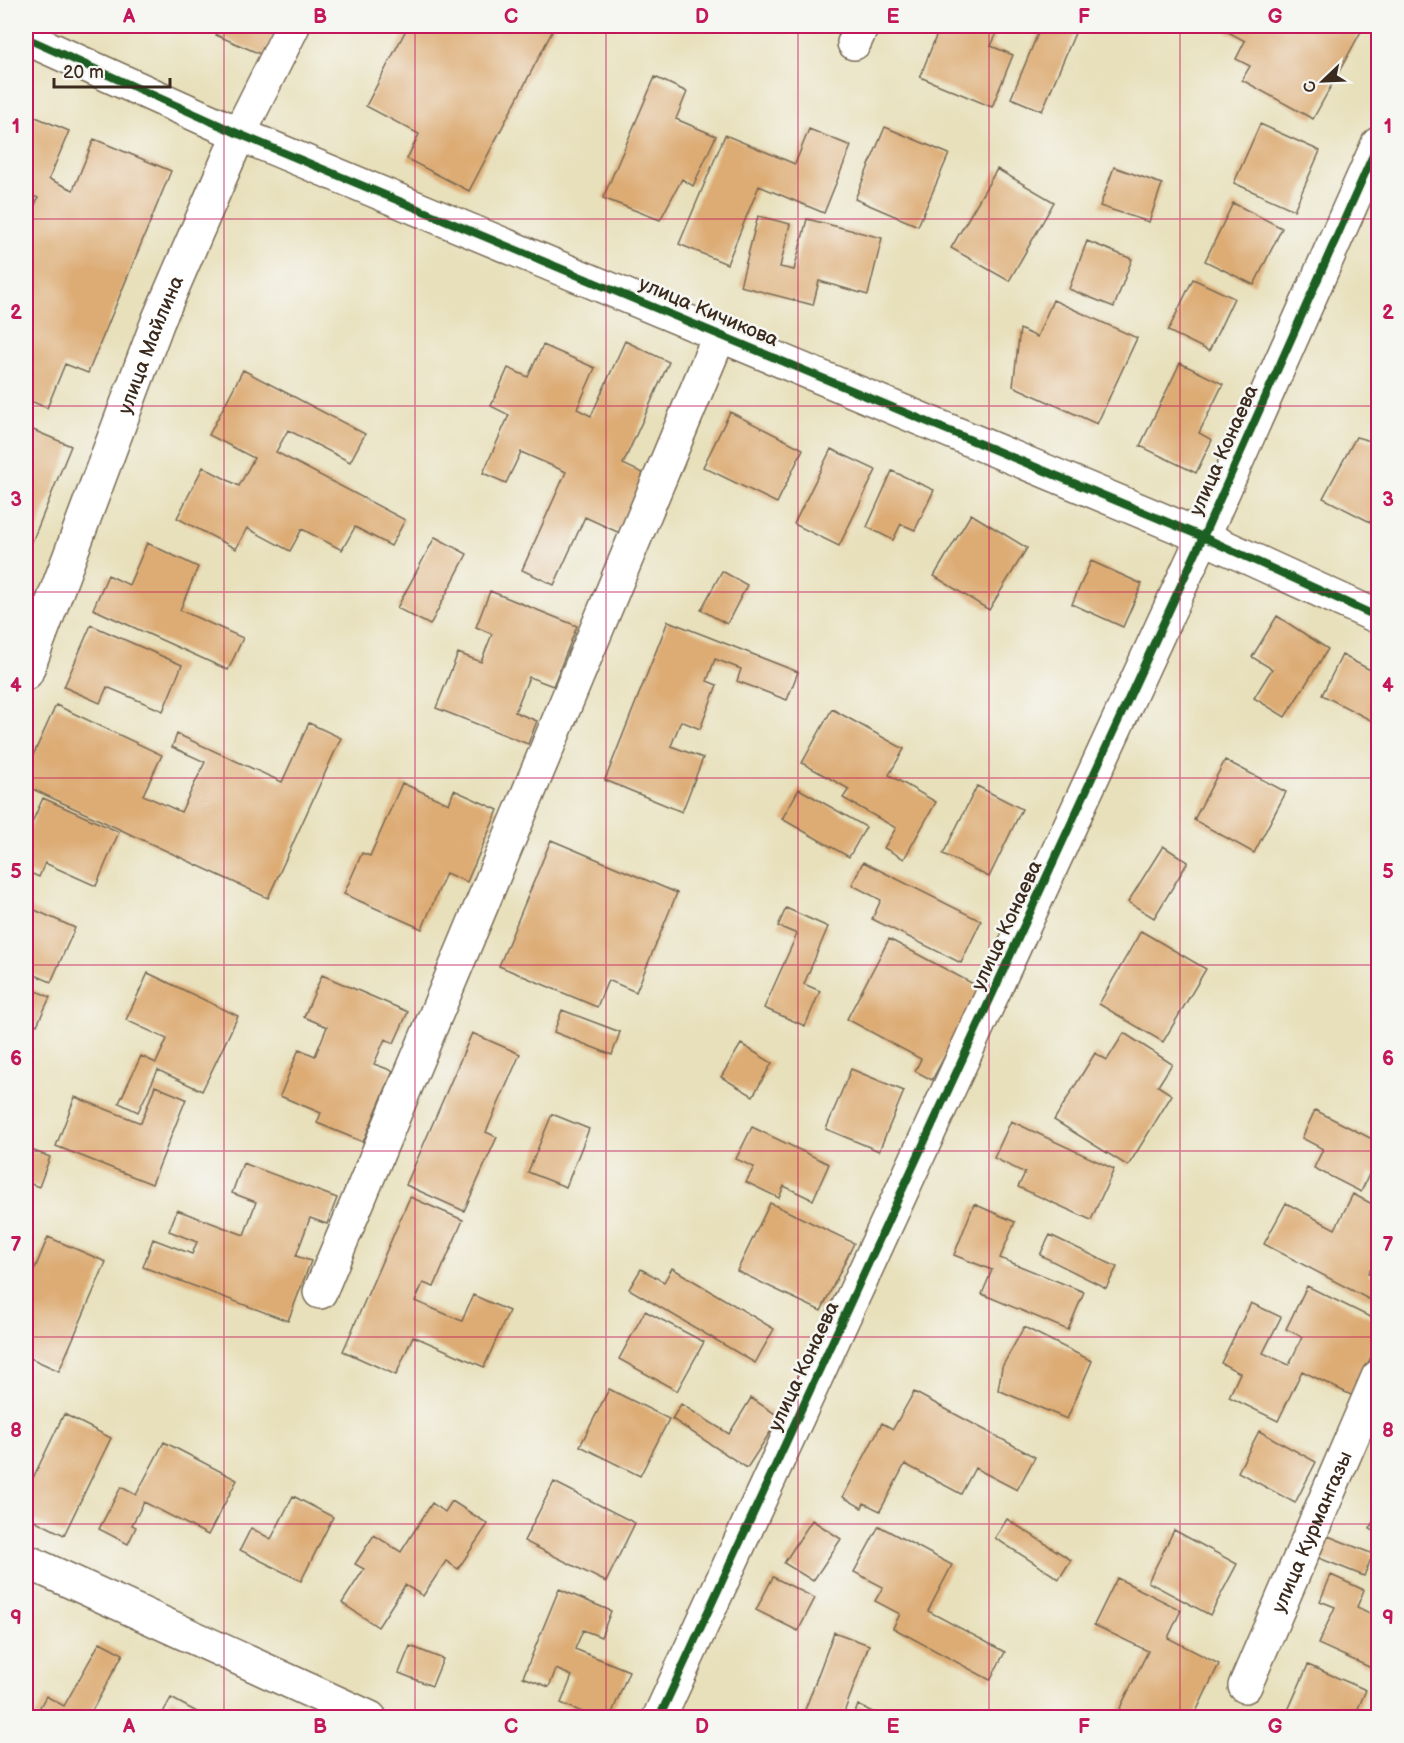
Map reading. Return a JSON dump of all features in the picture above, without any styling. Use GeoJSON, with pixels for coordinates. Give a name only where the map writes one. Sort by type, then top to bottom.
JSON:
{"type":"FeatureCollection","features":[{"type":"Feature","properties":{"kind":"street","name":"улица Майлина"},"geometry":{"type":"LineString","coordinates":[[26,673],[158,321],[239,134],[293,26]]}},
{"type":"Feature","properties":{"kind":"street","name":"улица Кичикова"},"geometry":{"type":"LineString","coordinates":[[26,38],[239,134],[1203,537],[1378,617]]}},
{"type":"Feature","properties":{"kind":"street","name":"улица Конаева"},"geometry":{"type":"LineString","coordinates":[[659,1718],[1203,537],[1378,144]]}},
{"type":"Feature","properties":{"kind":"street"},"geometry":{"type":"LineString","coordinates":[[320,1292],[720,334]]}},
{"type":"Feature","properties":{"kind":"street","name":"улица Курмангазы"},"geometry":{"type":"LineString","coordinates":[[1245,1686],[1378,1377]]}},
{"type":"Feature","properties":{"kind":"street"},"geometry":{"type":"LineString","coordinates":[[26,1561],[370,1718]]}},
{"type":"Feature","properties":{"kind":"building"},"geometry":{"type":"Polygon","coordinates":[[[220,26],[277,26],[265,56],[216,35],[220,26]]]}},
{"type":"Feature","properties":{"kind":"building"},"geometry":{"type":"Polygon","coordinates":[[[408,26],[555,26],[469,191],[407,159],[419,134],[366,106],[408,26]]]}},
{"type":"Feature","properties":{"kind":"building"},"geometry":{"type":"Polygon","coordinates":[[[940,26],[1000,26],[991,46],[1013,55],[992,107],[920,77],[940,26]]]}},
{"type":"Feature","properties":{"kind":"building"},"geometry":{"type":"Polygon","coordinates":[[[1041,26],[1078,26],[1042,111],[1011,98],[1041,26]]]}},
{"type":"Feature","properties":{"kind":"building"},"geometry":{"type":"Polygon","coordinates":[[[1217,26],[1364,26],[1313,119],[1242,80],[1250,66],[1236,59],[1245,41],[1217,26]]]}},
{"type":"Feature","properties":{"kind":"building"},"geometry":{"type":"Polygon","coordinates":[[[655,77],[687,92],[676,119],[716,136],[693,186],[682,179],[660,220],[603,198],[655,77]]]}},
{"type":"Feature","properties":{"kind":"building"},"geometry":{"type":"Polygon","coordinates":[[[26,113],[69,131],[49,179],[73,190],[94,139],[171,171],[88,373],[65,364],[47,408],[26,399],[26,227],[38,198],[26,193],[26,113]]]}},
{"type":"Feature","properties":{"kind":"building"},"geometry":{"type":"Polygon","coordinates":[[[1260,124],[1320,151],[1294,210],[1234,183],[1260,124]]]}},
{"type":"Feature","properties":{"kind":"building"},"geometry":{"type":"Polygon","coordinates":[[[885,127],[949,154],[918,226],[855,199],[885,127]]]}},
{"type":"Feature","properties":{"kind":"building"},"geometry":{"type":"Polygon","coordinates":[[[809,129],[851,146],[824,213],[759,186],[727,264],[679,244],[725,135],[795,164],[809,129]]]}},
{"type":"Feature","properties":{"kind":"building"},"geometry":{"type":"Polygon","coordinates":[[[1114,167],[1162,184],[1149,222],[1100,206],[1114,167]]]}},
{"type":"Feature","properties":{"kind":"building"},"geometry":{"type":"Polygon","coordinates":[[[997,169],[1054,202],[1009,281],[951,248],[997,169]]]}},
{"type":"Feature","properties":{"kind":"building"},"geometry":{"type":"Polygon","coordinates":[[[1233,203],[1282,228],[1254,285],[1205,261],[1233,203]]]}},
{"type":"Feature","properties":{"kind":"building"},"geometry":{"type":"Polygon","coordinates":[[[758,216],[790,224],[780,267],[794,270],[807,219],[882,238],[868,295],[819,281],[813,305],[740,286],[758,216]]]}},
{"type":"Feature","properties":{"kind":"building"},"geometry":{"type":"Polygon","coordinates":[[[1087,241],[1132,259],[1114,307],[1069,289],[1087,241]]]}},
{"type":"Feature","properties":{"kind":"building"},"geometry":{"type":"Polygon","coordinates":[[[1193,279],[1234,298],[1209,351],[1168,331],[1193,279]]]}},
{"type":"Feature","properties":{"kind":"building"},"geometry":{"type":"Polygon","coordinates":[[[1053,300],[1137,338],[1097,424],[1013,386],[1020,329],[1037,337],[1053,300]]]}},
{"type":"Feature","properties":{"kind":"building"},"geometry":{"type":"Polygon","coordinates":[[[625,341],[669,362],[623,464],[651,477],[624,535],[585,517],[554,585],[522,570],[566,472],[521,452],[506,483],[483,473],[509,415],[491,406],[508,368],[528,377],[543,345],[595,368],[577,409],[591,416],[625,341]]]}},
{"type":"Feature","properties":{"kind":"building"},"geometry":{"type":"Polygon","coordinates":[[[1180,363],[1223,384],[1199,433],[1212,440],[1196,473],[1140,446],[1180,363]]]}},
{"type":"Feature","properties":{"kind":"building"},"geometry":{"type":"Polygon","coordinates":[[[243,370],[365,434],[350,462],[288,430],[276,452],[405,520],[391,546],[355,527],[342,550],[302,529],[290,551],[247,528],[236,549],[177,518],[203,467],[239,486],[254,458],[209,435],[243,370]]]}},
{"type":"Feature","properties":{"kind":"building"},"geometry":{"type":"Polygon","coordinates":[[[730,412],[803,449],[777,503],[703,467],[730,412]]]}},
{"type":"Feature","properties":{"kind":"building"},"geometry":{"type":"Polygon","coordinates":[[[26,427],[71,446],[26,557],[26,427]]]}},
{"type":"Feature","properties":{"kind":"building"},"geometry":{"type":"Polygon","coordinates":[[[1356,437],[1378,443],[1378,526],[1323,498],[1356,437]]]}},
{"type":"Feature","properties":{"kind":"building"},"geometry":{"type":"Polygon","coordinates":[[[831,449],[876,470],[839,546],[794,524],[831,449]]]}},
{"type":"Feature","properties":{"kind":"building"},"geometry":{"type":"Polygon","coordinates":[[[892,471],[934,490],[915,530],[901,524],[893,540],[867,527],[892,471]]]}},
{"type":"Feature","properties":{"kind":"building"},"geometry":{"type":"Polygon","coordinates":[[[971,514],[1027,548],[989,610],[934,576],[971,514]]]}},
{"type":"Feature","properties":{"kind":"building"},"geometry":{"type":"Polygon","coordinates":[[[435,537],[467,554],[430,625],[397,608],[435,537]]]}},
{"type":"Feature","properties":{"kind":"building"},"geometry":{"type":"Polygon","coordinates":[[[147,543],[198,567],[180,610],[243,638],[228,670],[93,609],[108,575],[129,585],[147,543]]]}},
{"type":"Feature","properties":{"kind":"building"},"geometry":{"type":"Polygon","coordinates":[[[1091,561],[1142,584],[1123,627],[1072,604],[1091,561]]]}},
{"type":"Feature","properties":{"kind":"building"},"geometry":{"type":"Polygon","coordinates":[[[722,571],[747,585],[727,624],[701,610],[722,571]]]}},
{"type":"Feature","properties":{"kind":"building"},"geometry":{"type":"Polygon","coordinates":[[[490,591],[577,626],[553,686],[529,677],[515,712],[537,721],[528,744],[436,708],[458,653],[481,662],[492,634],[476,627],[490,591]]]}},
{"type":"Feature","properties":{"kind":"building"},"geometry":{"type":"Polygon","coordinates":[[[1277,616],[1328,649],[1285,717],[1254,698],[1272,669],[1252,657],[1277,616]]]}},
{"type":"Feature","properties":{"kind":"building"},"geometry":{"type":"Polygon","coordinates":[[[668,621],[798,672],[787,700],[737,681],[741,669],[715,659],[707,681],[717,685],[700,729],[681,721],[671,746],[703,758],[682,812],[605,780],[668,621]]]}},
{"type":"Feature","properties":{"kind":"building"},"geometry":{"type":"Polygon","coordinates":[[[91,625],[182,665],[163,711],[107,687],[100,703],[64,687],[91,625]]]}},
{"type":"Feature","properties":{"kind":"building"},"geometry":{"type":"Polygon","coordinates":[[[1342,655],[1378,674],[1378,724],[1322,695],[1342,655]]]}},
{"type":"Feature","properties":{"kind":"building"},"geometry":{"type":"Polygon","coordinates":[[[56,705],[162,755],[143,795],[181,812],[205,762],[172,747],[177,734],[282,782],[309,723],[341,738],[268,898],[26,786],[26,771],[56,705]]]}},
{"type":"Feature","properties":{"kind":"building"},"geometry":{"type":"Polygon","coordinates":[[[832,709],[904,749],[889,775],[936,802],[904,859],[884,848],[896,828],[843,798],[849,789],[802,763],[832,709]]]}},
{"type":"Feature","properties":{"kind":"building"},"geometry":{"type":"Polygon","coordinates":[[[1225,760],[1286,792],[1254,853],[1194,820],[1225,760]]]}},
{"type":"Feature","properties":{"kind":"building"},"geometry":{"type":"Polygon","coordinates":[[[402,783],[449,804],[454,790],[498,810],[467,882],[446,873],[422,929],[344,894],[362,853],[370,856],[402,783]]]}},
{"type":"Feature","properties":{"kind":"building"},"geometry":{"type":"Polygon","coordinates":[[[977,786],[1022,809],[989,877],[943,854],[977,786]]]}},
{"type":"Feature","properties":{"kind":"building"},"geometry":{"type":"Polygon","coordinates":[[[799,789],[866,827],[849,857],[782,819],[799,789]]]}},
{"type":"Feature","properties":{"kind":"building"},"geometry":{"type":"Polygon","coordinates":[[[43,798],[119,832],[96,886],[45,863],[39,877],[26,871],[26,836],[43,798]]]}},
{"type":"Feature","properties":{"kind":"building"},"geometry":{"type":"Polygon","coordinates":[[[551,840],[677,893],[636,992],[608,980],[597,1007],[499,966],[551,840]]]}},
{"type":"Feature","properties":{"kind":"building"},"geometry":{"type":"Polygon","coordinates":[[[1163,846],[1188,862],[1154,918],[1128,902],[1163,846]]]}},
{"type":"Feature","properties":{"kind":"building"},"geometry":{"type":"Polygon","coordinates":[[[863,862],[981,921],[961,963],[872,919],[881,900],[852,885],[863,862]]]}},
{"type":"Feature","properties":{"kind":"building"},"geometry":{"type":"Polygon","coordinates":[[[26,906],[75,928],[51,982],[26,971],[26,906]]]}},
{"type":"Feature","properties":{"kind":"building"},"geometry":{"type":"Polygon","coordinates":[[[786,908],[828,927],[804,984],[820,991],[805,1026],[764,1008],[797,934],[778,926],[786,908]]]}},
{"type":"Feature","properties":{"kind":"building"},"geometry":{"type":"Polygon","coordinates":[[[1141,931],[1206,969],[1163,1042],[1099,1004],[1141,931]]]}},
{"type":"Feature","properties":{"kind":"building"},"geometry":{"type":"Polygon","coordinates":[[[889,939],[981,988],[932,1080],[915,1071],[921,1059],[847,1019],[889,939]]]}},
{"type":"Feature","properties":{"kind":"building"},"geometry":{"type":"Polygon","coordinates":[[[148,973],[238,1016],[202,1091],[158,1070],[138,1112],[119,1103],[141,1056],[156,1063],[167,1039],[126,1020],[148,973]]]}},
{"type":"Feature","properties":{"kind":"building"},"geometry":{"type":"Polygon","coordinates":[[[322,975],[408,1012],[394,1043],[385,1039],[374,1064],[393,1071],[363,1142],[317,1123],[321,1113],[280,1096],[299,1049],[315,1056],[327,1027],[304,1017],[322,975]]]}},
{"type":"Feature","properties":{"kind":"building"},"geometry":{"type":"Polygon","coordinates":[[[26,986],[50,997],[37,1025],[26,1019],[26,986]]]}},
{"type":"Feature","properties":{"kind":"building"},"geometry":{"type":"Polygon","coordinates":[[[562,1010],[620,1032],[612,1055],[554,1032],[562,1010]]]}},
{"type":"Feature","properties":{"kind":"building"},"geometry":{"type":"Polygon","coordinates":[[[472,1033],[520,1054],[486,1132],[497,1137],[464,1211],[406,1185],[472,1033]]]}},
{"type":"Feature","properties":{"kind":"building"},"geometry":{"type":"Polygon","coordinates":[[[1124,1033],[1172,1064],[1158,1086],[1172,1095],[1128,1166],[1054,1120],[1095,1053],[1107,1060],[1124,1033]]]}},
{"type":"Feature","properties":{"kind":"building"},"geometry":{"type":"Polygon","coordinates":[[[741,1044],[772,1063],[753,1096],[721,1077],[741,1044]]]}},
{"type":"Feature","properties":{"kind":"building"},"geometry":{"type":"Polygon","coordinates":[[[851,1069],[904,1091],[879,1151],[826,1129],[851,1069]]]}},
{"type":"Feature","properties":{"kind":"building"},"geometry":{"type":"Polygon","coordinates":[[[155,1086],[186,1099],[152,1184],[56,1146],[75,1097],[141,1123],[155,1086]]]}},
{"type":"Feature","properties":{"kind":"building"},"geometry":{"type":"Polygon","coordinates":[[[1315,1110],[1378,1142],[1378,1176],[1370,1172],[1361,1192],[1314,1168],[1323,1149],[1302,1138],[1315,1110]]]}},
{"type":"Feature","properties":{"kind":"building"},"geometry":{"type":"Polygon","coordinates":[[[552,1114],[589,1129],[566,1187],[528,1172],[552,1114]]]}},
{"type":"Feature","properties":{"kind":"building"},"geometry":{"type":"Polygon","coordinates":[[[1011,1121],[1114,1169],[1091,1220],[1018,1187],[1025,1173],[994,1158],[1011,1121]]]}},
{"type":"Feature","properties":{"kind":"building"},"geometry":{"type":"Polygon","coordinates":[[[752,1127],[829,1164],[813,1200],[784,1186],[779,1198],[746,1182],[754,1167],[736,1159],[752,1127]]]}},
{"type":"Feature","properties":{"kind":"building"},"geometry":{"type":"Polygon","coordinates":[[[26,1148],[50,1157],[39,1187],[26,1182],[26,1148]]]}},
{"type":"Feature","properties":{"kind":"building"},"geometry":{"type":"Polygon","coordinates":[[[243,1163],[337,1198],[327,1224],[310,1218],[296,1256],[311,1261],[288,1321],[143,1267],[153,1239],[192,1254],[197,1242],[169,1231],[177,1210],[244,1235],[256,1202],[232,1193],[243,1163]]]}},
{"type":"Feature","properties":{"kind":"building"},"geometry":{"type":"Polygon","coordinates":[[[1353,1194],[1378,1207],[1378,1255],[1368,1273],[1378,1279],[1378,1304],[1264,1244],[1286,1203],[1335,1229],[1353,1194]]]}},
{"type":"Feature","properties":{"kind":"building"},"geometry":{"type":"Polygon","coordinates":[[[410,1197],[463,1220],[434,1287],[423,1283],[415,1301],[462,1321],[473,1295],[509,1311],[484,1367],[413,1336],[396,1375],[343,1351],[410,1197]]]}},
{"type":"Feature","properties":{"kind":"building"},"geometry":{"type":"Polygon","coordinates":[[[770,1203],[854,1243],[821,1311],[737,1271],[770,1203]]]}},
{"type":"Feature","properties":{"kind":"building"},"geometry":{"type":"Polygon","coordinates":[[[974,1204],[1015,1222],[1000,1258],[1084,1292],[1068,1330],[982,1294],[992,1270],[954,1255],[974,1204]]]}},
{"type":"Feature","properties":{"kind":"building"},"geometry":{"type":"Polygon","coordinates":[[[1050,1235],[1117,1267],[1106,1288],[1040,1255],[1050,1235]]]}},
{"type":"Feature","properties":{"kind":"building"},"geometry":{"type":"Polygon","coordinates":[[[48,1237],[106,1262],[59,1371],[26,1356],[26,1290],[48,1237]]]}},
{"type":"Feature","properties":{"kind":"building"},"geometry":{"type":"Polygon","coordinates":[[[672,1268],[774,1329],[755,1363],[629,1289],[641,1269],[664,1282],[672,1268]]]}},
{"type":"Feature","properties":{"kind":"building"},"geometry":{"type":"Polygon","coordinates":[[[1307,1286],[1378,1321],[1378,1342],[1353,1396],[1302,1371],[1278,1421],[1229,1397],[1240,1373],[1221,1363],[1251,1303],[1281,1317],[1263,1353],[1289,1365],[1302,1337],[1286,1329],[1307,1286]]]}},
{"type":"Feature","properties":{"kind":"building"},"geometry":{"type":"Polygon","coordinates":[[[645,1311],[704,1342],[677,1391],[619,1359],[645,1311]]]}},
{"type":"Feature","properties":{"kind":"building"},"geometry":{"type":"Polygon","coordinates":[[[1024,1327],[1092,1361],[1067,1419],[998,1390],[1002,1367],[1024,1327]]]}},
{"type":"Feature","properties":{"kind":"building"},"geometry":{"type":"Polygon","coordinates":[[[609,1389],[669,1419],[640,1476],[580,1446],[609,1389]]]}},
{"type":"Feature","properties":{"kind":"building"},"geometry":{"type":"Polygon","coordinates":[[[914,1392],[1035,1457],[1017,1490],[975,1468],[961,1494],[905,1464],[880,1511],[864,1503],[862,1508],[843,1497],[882,1423],[893,1429],[914,1392]]]}},
{"type":"Feature","properties":{"kind":"building"},"geometry":{"type":"Polygon","coordinates":[[[751,1398],[780,1417],[747,1468],[672,1419],[681,1404],[729,1434],[751,1398]]]}},
{"type":"Feature","properties":{"kind":"building"},"geometry":{"type":"Polygon","coordinates":[[[64,1414],[111,1438],[64,1535],[26,1516],[26,1474],[33,1478],[64,1414]]]}},
{"type":"Feature","properties":{"kind":"building"},"geometry":{"type":"Polygon","coordinates":[[[1259,1431],[1316,1462],[1295,1503],[1238,1472],[1259,1431]]]}},
{"type":"Feature","properties":{"kind":"building"},"geometry":{"type":"Polygon","coordinates":[[[164,1442],[237,1480],[208,1535],[144,1502],[132,1525],[136,1527],[128,1544],[99,1529],[121,1487],[136,1495],[164,1442]]]}},
{"type":"Feature","properties":{"kind":"building"},"geometry":{"type":"Polygon","coordinates":[[[554,1482],[635,1523],[606,1582],[524,1541],[554,1482]]]}},
{"type":"Feature","properties":{"kind":"building"},"geometry":{"type":"Polygon","coordinates":[[[293,1496],[333,1517],[301,1581],[240,1550],[251,1528],[271,1539],[293,1496]]]}},
{"type":"Feature","properties":{"kind":"building"},"geometry":{"type":"Polygon","coordinates":[[[452,1501],[488,1524],[458,1569],[446,1561],[423,1596],[405,1585],[378,1627],[342,1603],[364,1569],[355,1564],[374,1535],[401,1552],[432,1503],[445,1512],[452,1501]]]}},
{"type":"Feature","properties":{"kind":"building"},"geometry":{"type":"Polygon","coordinates":[[[1378,1509],[1378,1533],[1370,1529],[1378,1509]]]}},
{"type":"Feature","properties":{"kind":"building"},"geometry":{"type":"Polygon","coordinates":[[[1007,1519],[1071,1560],[1059,1579],[995,1538],[1007,1519]]]}},
{"type":"Feature","properties":{"kind":"building"},"geometry":{"type":"Polygon","coordinates":[[[812,1520],[841,1539],[813,1581],[784,1563],[812,1520]]]}},
{"type":"Feature","properties":{"kind":"building"},"geometry":{"type":"Polygon","coordinates":[[[879,1526],[952,1565],[928,1611],[1005,1652],[990,1680],[893,1628],[900,1614],[875,1601],[883,1587],[854,1572],[879,1526]]]}},
{"type":"Feature","properties":{"kind":"building"},"geometry":{"type":"Polygon","coordinates":[[[1174,1530],[1237,1564],[1210,1615],[1148,1582],[1174,1530]]]}},
{"type":"Feature","properties":{"kind":"building"},"geometry":{"type":"Polygon","coordinates":[[[1328,1536],[1373,1554],[1364,1576],[1319,1558],[1328,1536]]]}},
{"type":"Feature","properties":{"kind":"building"},"geometry":{"type":"Polygon","coordinates":[[[1331,1575],[1364,1590],[1357,1607],[1378,1617],[1378,1671],[1318,1644],[1335,1607],[1320,1601],[1331,1575]]]}},
{"type":"Feature","properties":{"kind":"building"},"geometry":{"type":"Polygon","coordinates":[[[773,1577],[815,1598],[798,1631],[756,1610],[773,1577]]]}},
{"type":"Feature","properties":{"kind":"building"},"geometry":{"type":"Polygon","coordinates":[[[1117,1578],[1181,1610],[1168,1638],[1219,1664],[1193,1718],[1135,1718],[1119,1710],[1148,1651],[1094,1625],[1117,1578]]]}},
{"type":"Feature","properties":{"kind":"building"},"geometry":{"type":"Polygon","coordinates":[[[559,1589],[611,1611],[601,1637],[583,1630],[575,1649],[629,1671],[610,1718],[596,1718],[561,1703],[572,1676],[556,1669],[549,1687],[523,1677],[559,1589]]]}},
{"type":"Feature","properties":{"kind":"building"},"geometry":{"type":"Polygon","coordinates":[[[834,1632],[869,1645],[842,1718],[802,1718],[834,1632]]]}},
{"type":"Feature","properties":{"kind":"building"},"geometry":{"type":"Polygon","coordinates":[[[100,1642],[123,1654],[88,1718],[34,1718],[46,1696],[64,1706],[100,1642]]]}},
{"type":"Feature","properties":{"kind":"building"},"geometry":{"type":"Polygon","coordinates":[[[410,1646],[443,1659],[432,1686],[399,1673],[410,1646]]]}},
{"type":"Feature","properties":{"kind":"building"},"geometry":{"type":"Polygon","coordinates":[[[1308,1665],[1366,1690],[1354,1718],[1292,1718],[1286,1715],[1308,1665]]]}},
{"type":"Feature","properties":{"kind":"building"},"geometry":{"type":"Polygon","coordinates":[[[171,1698],[208,1718],[160,1718],[171,1698]]]}},
{"type":"Feature","properties":{"kind":"building"},"geometry":{"type":"Polygon","coordinates":[[[858,1705],[885,1718],[853,1718],[858,1705]]]}},
{"type":"Feature","properties":{"kind":"cycle path"},"geometry":{"type":"LineString","coordinates":[[26,38],[239,134],[1203,537],[1378,617]]}},
{"type":"Feature","properties":{"kind":"cycle path"},"geometry":{"type":"LineString","coordinates":[[659,1718],[1203,537],[1378,144]]}}]}
